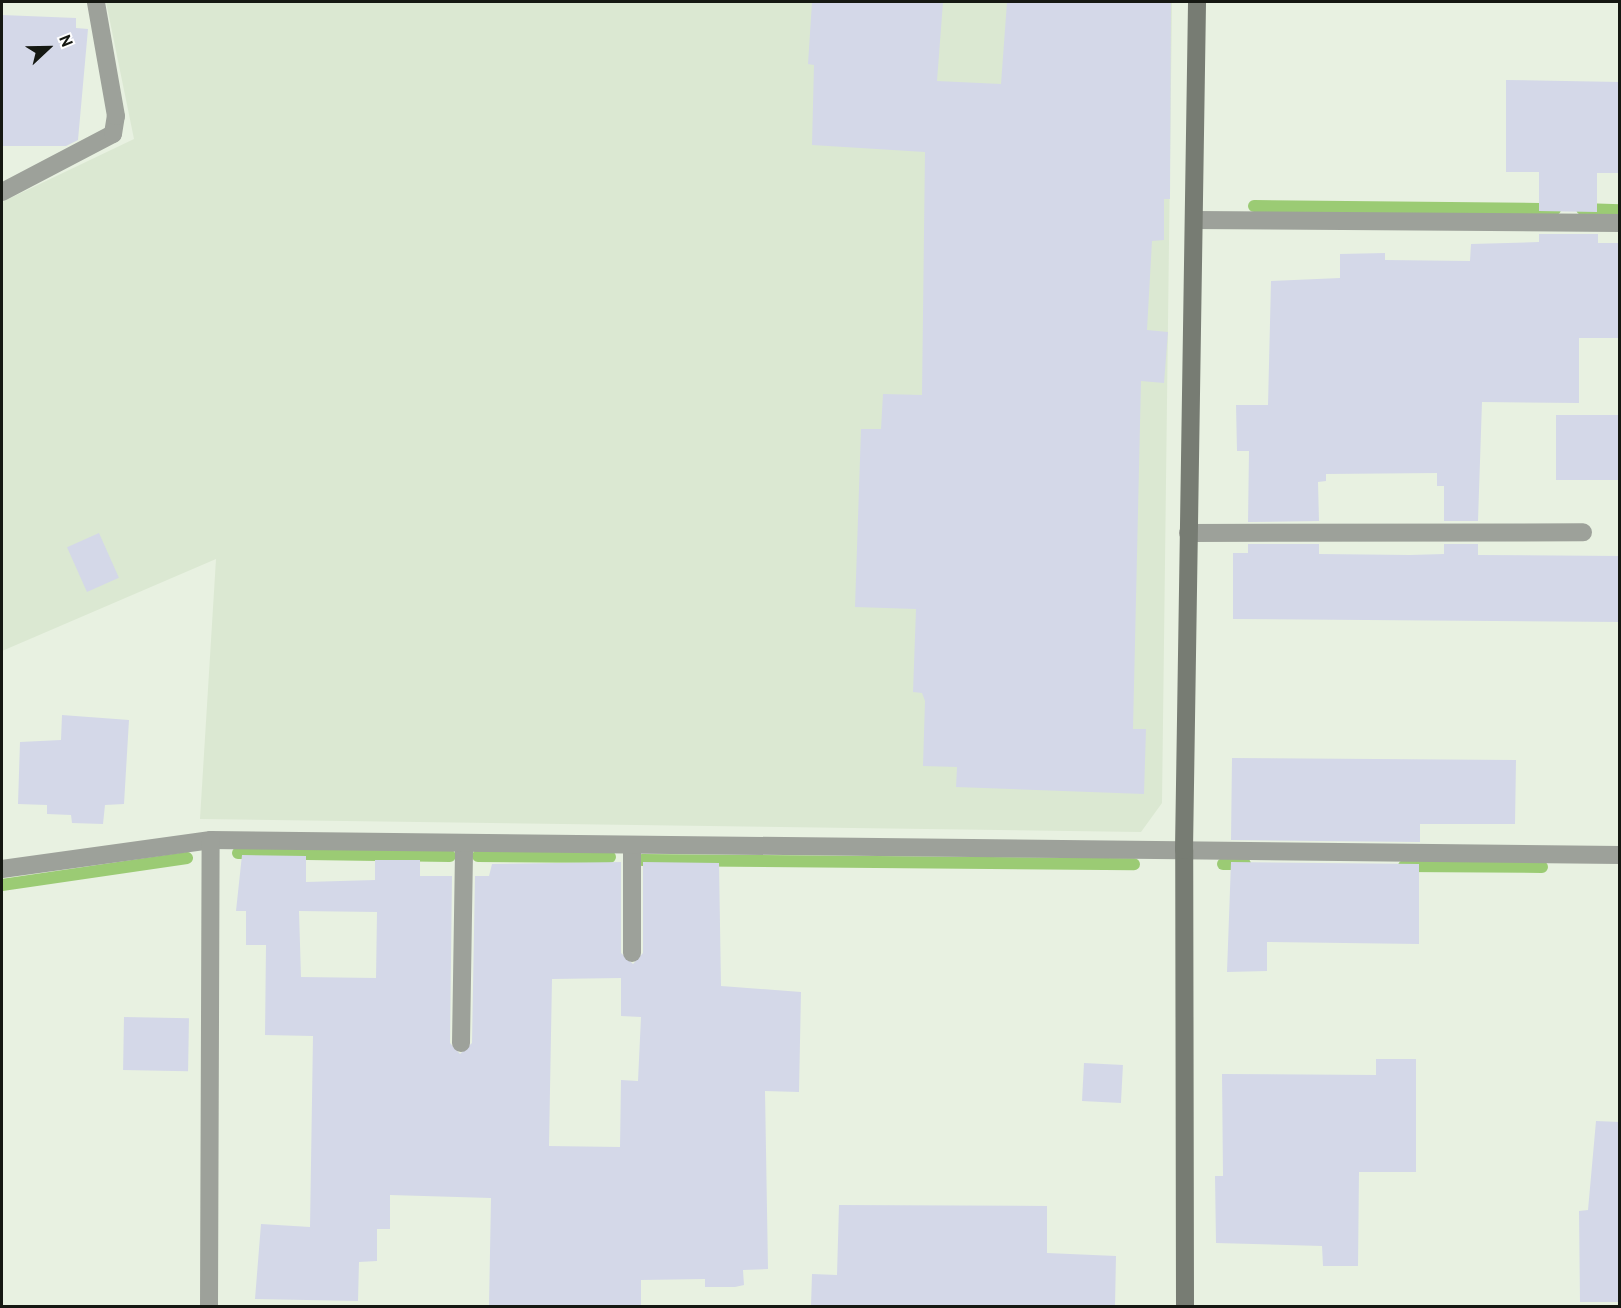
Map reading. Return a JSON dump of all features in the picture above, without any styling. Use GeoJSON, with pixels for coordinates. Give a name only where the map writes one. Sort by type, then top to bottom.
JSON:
{"type":"FeatureCollection","features":[{"type":"Feature","properties":{"kind":"street"},"geometry":{"type":"LineString","coordinates":[[2,192],[113,134],[116,116],[96,2]]}},
{"type":"Feature","properties":{"kind":"street"},"geometry":{"type":"LineString","coordinates":[[1185,1306],[1184,850],[1197,2]]}},
{"type":"Feature","properties":{"kind":"street"},"geometry":{"type":"LineString","coordinates":[[1195,220],[1620,223]]}},
{"type":"Feature","properties":{"kind":"street"},"geometry":{"type":"LineString","coordinates":[[1188,533],[1583,532]]}},
{"type":"Feature","properties":{"kind":"street"},"geometry":{"type":"LineString","coordinates":[[2,869],[212,840],[1620,855]]}},
{"type":"Feature","properties":{"kind":"street"},"geometry":{"type":"LineString","coordinates":[[209,1306],[212,840]]}},
{"type":"Feature","properties":{"kind":"street"},"geometry":{"type":"LineString","coordinates":[[461,1043],[464,843]]}},
{"type":"Feature","properties":{"kind":"street"},"geometry":{"type":"LineString","coordinates":[[632,845],[632,952]]}},
{"type":"Feature","properties":{"kind":"shaded area"},"geometry":{"type":"Polygon","coordinates":[[[106,2],[1172,2],[1162,803],[1141,832],[200,819],[216,559],[2,651],[2,202],[134,139],[106,2]]]}},
{"type":"Feature","properties":{"kind":"building"},"geometry":{"type":"Polygon","coordinates":[[[812,2],[943,2],[937,81],[1001,84],[1007,2],[1171,2],[1170,199],[1164,199],[1164,240],[1152,241],[1147,330],[1168,332],[1164,383],[1141,381],[1133,729],[1146,729],[1144,794],[956,787],[957,767],[923,766],[925,701],[922,693],[913,692],[916,609],[855,607],[861,429],[881,429],[883,394],[922,395],[925,152],[812,145],[814,65],[808,64],[812,2]]]}},
{"type":"Feature","properties":{"kind":"building"},"geometry":{"type":"Polygon","coordinates":[[[2,15],[76,18],[76,28],[88,29],[78,140],[66,146],[2,146],[2,15]]]}},
{"type":"Feature","properties":{"kind":"building"},"geometry":{"type":"Polygon","coordinates":[[[1506,80],[1620,82],[1620,173],[1597,173],[1597,212],[1539,211],[1539,172],[1506,172],[1506,80]]]}},
{"type":"Feature","properties":{"kind":"building"},"geometry":{"type":"Polygon","coordinates":[[[1539,234],[1598,234],[1598,243],[1620,243],[1620,338],[1579,338],[1579,403],[1482,402],[1478,521],[1444,521],[1444,486],[1437,486],[1437,473],[1326,474],[1326,481],[1318,482],[1319,521],[1248,522],[1249,451],[1237,451],[1236,405],[1268,405],[1271,281],[1340,278],[1340,254],[1385,253],[1385,260],[1470,261],[1471,244],[1539,242],[1539,234]]]}},
{"type":"Feature","properties":{"kind":"building"},"geometry":{"type":"Polygon","coordinates":[[[1556,415],[1620,415],[1620,480],[1556,480],[1556,415]]]}},
{"type":"Feature","properties":{"kind":"building"},"geometry":{"type":"Polygon","coordinates":[[[99,533],[119,578],[87,592],[67,547],[99,533]]]}},
{"type":"Feature","properties":{"kind":"building"},"geometry":{"type":"Polygon","coordinates":[[[1248,544],[1319,544],[1319,554],[1444,554],[1444,544],[1478,544],[1478,555],[1620,556],[1620,622],[1233,619],[1233,553],[1248,553],[1248,544]]]}},
{"type":"Feature","properties":{"kind":"building"},"geometry":{"type":"Polygon","coordinates":[[[62,715],[129,720],[124,804],[105,805],[103,824],[72,823],[71,815],[47,814],[47,805],[18,804],[20,742],[61,740],[62,715]]]}},
{"type":"Feature","properties":{"kind":"building"},"geometry":{"type":"Polygon","coordinates":[[[1232,758],[1516,760],[1515,824],[1420,824],[1420,842],[1231,840],[1232,758]]]}},
{"type":"Feature","properties":{"kind":"building"},"geometry":{"type":"Polygon","coordinates":[[[242,855],[306,856],[306,882],[375,880],[375,860],[420,860],[420,876],[452,876],[450,1043],[460,1054],[472,1043],[475,876],[489,876],[492,864],[621,862],[621,953],[633,964],[643,953],[643,862],[719,863],[721,986],[801,992],[799,1092],[765,1091],[768,1269],[743,1270],[744,1285],[735,1287],[705,1287],[705,1279],[641,1280],[641,1306],[489,1306],[491,1198],[390,1195],[390,1229],[377,1229],[377,1261],[359,1262],[358,1301],[255,1299],[261,1224],[310,1227],[313,1036],[265,1035],[266,945],[246,945],[246,911],[236,911],[242,855]],[[299,911],[301,977],[376,978],[377,912],[299,911]],[[621,978],[552,979],[549,1146],[620,1147],[621,1080],[638,1081],[641,1017],[621,1016],[621,978]]]}},
{"type":"Feature","properties":{"kind":"building"},"geometry":{"type":"Polygon","coordinates":[[[1231,862],[1419,864],[1419,944],[1267,942],[1267,971],[1227,972],[1231,862]]]}},
{"type":"Feature","properties":{"kind":"building"},"geometry":{"type":"Polygon","coordinates":[[[124,1017],[189,1018],[188,1071],[123,1070],[124,1017]]]}},
{"type":"Feature","properties":{"kind":"building"},"geometry":{"type":"Polygon","coordinates":[[[1376,1059],[1416,1059],[1416,1172],[1359,1172],[1358,1266],[1323,1266],[1322,1246],[1216,1243],[1215,1176],[1223,1176],[1222,1074],[1376,1075],[1376,1059]]]}},
{"type":"Feature","properties":{"kind":"building"},"geometry":{"type":"Polygon","coordinates":[[[1084,1063],[1123,1065],[1121,1103],[1082,1101],[1084,1063]]]}},
{"type":"Feature","properties":{"kind":"building"},"geometry":{"type":"Polygon","coordinates":[[[1596,1121],[1620,1122],[1620,1302],[1580,1302],[1579,1211],[1588,1210],[1596,1121]]]}},
{"type":"Feature","properties":{"kind":"building"},"geometry":{"type":"Polygon","coordinates":[[[839,1205],[1047,1206],[1047,1253],[1116,1256],[1115,1306],[811,1306],[812,1274],[837,1275],[839,1205]]]}},
{"type":"Feature","properties":{"kind":"waterway"},"geometry":{"type":"LineString","coordinates":[[1254,206],[1555,209]]}},
{"type":"Feature","properties":{"kind":"waterway"},"geometry":{"type":"LineString","coordinates":[[1582,209],[1620,210]]}},
{"type":"Feature","properties":{"kind":"waterway"},"geometry":{"type":"LineString","coordinates":[[238,853],[450,856]]}},
{"type":"Feature","properties":{"kind":"waterway"},"geometry":{"type":"LineString","coordinates":[[478,856],[610,857]]}},
{"type":"Feature","properties":{"kind":"waterway"},"geometry":{"type":"LineString","coordinates":[[2,885],[187,858]]}},
{"type":"Feature","properties":{"kind":"waterway"},"geometry":{"type":"LineString","coordinates":[[642,860],[1134,864]]}},
{"type":"Feature","properties":{"kind":"waterway"},"geometry":{"type":"LineString","coordinates":[[1223,864],[1245,864]]}},
{"type":"Feature","properties":{"kind":"waterway"},"geometry":{"type":"LineString","coordinates":[[1404,866],[1542,867]]}}]}
